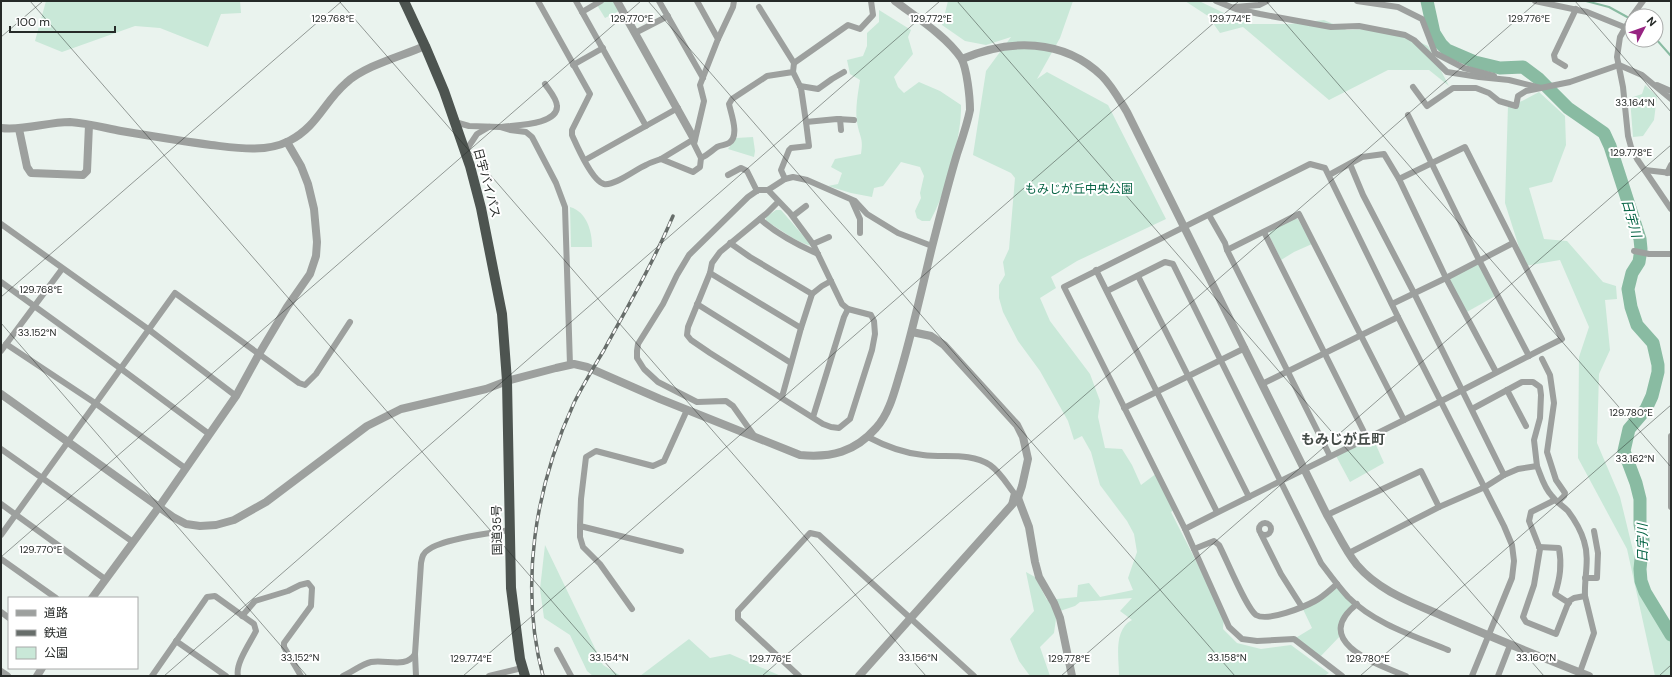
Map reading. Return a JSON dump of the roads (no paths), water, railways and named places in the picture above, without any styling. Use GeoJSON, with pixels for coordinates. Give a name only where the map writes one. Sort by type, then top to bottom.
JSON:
{"type":"FeatureCollection","features":[{"type":"Feature","properties":{"kind":"highway","name":"日宇バイパス"},"geometry":{"type":"LineString","coordinates":[[404,1],[426,46],[455,122],[481,208],[502,314],[507,381]]}},
{"type":"Feature","properties":{"kind":"highway","name":"国道35号"},"geometry":{"type":"LineString","coordinates":[[507,381],[511,588],[520,659],[524,672]]}},
{"type":"Feature","properties":{"kind":"street"},"geometry":{"type":"LineString","coordinates":[[538,1],[590,94],[572,130],[572,135],[594,177],[603,184],[614,182],[647,164],[661,159],[694,139]]}},
{"type":"Feature","properties":{"kind":"street"},"geometry":{"type":"LineString","coordinates":[[576,1],[646,126]]}},
{"type":"Feature","properties":{"kind":"street"},"geometry":{"type":"LineString","coordinates":[[582,12],[601,1]]}},
{"type":"Feature","properties":{"kind":"street"},"geometry":{"type":"LineString","coordinates":[[617,1],[694,139]]}},
{"type":"Feature","properties":{"kind":"street"},"geometry":{"type":"LineString","coordinates":[[659,1],[703,78]]}},
{"type":"Feature","properties":{"kind":"street"},"geometry":{"type":"LineString","coordinates":[[696,1],[718,39]]}},
{"type":"Feature","properties":{"kind":"street"},"geometry":{"type":"LineString","coordinates":[[661,159],[693,172],[700,167],[701,158],[694,144],[694,139],[702,114],[704,101],[700,85],[718,39],[733,7],[734,1]]}},
{"type":"Feature","properties":{"kind":"street"},"geometry":{"type":"LineString","coordinates":[[794,63],[848,25],[860,29],[873,15],[871,1]]}},
{"type":"Feature","properties":{"kind":"street"},"geometry":{"type":"LineString","coordinates":[[1,394],[159,507],[186,524],[200,526],[234,520],[251,512],[273,498],[367,426],[401,409],[486,389],[507,381],[574,364],[587,367],[687,410],[800,455],[817,457],[835,455],[855,445],[868,436],[877,427],[894,394],[912,332],[932,246],[970,110],[969,94],[962,59],[938,34],[895,1]]}},
{"type":"Feature","properties":{"kind":"street"},"geometry":{"type":"LineString","coordinates":[[1216,1],[1231,7],[1331,27],[1358,26],[1404,35],[1414,40],[1447,72],[1479,78],[1509,80]]}},
{"type":"Feature","properties":{"kind":"street"},"geometry":{"type":"LineString","coordinates":[[1252,1],[1259,4]]}},
{"type":"Feature","properties":{"kind":"street"},"geometry":{"type":"LineString","coordinates":[[1231,7],[1259,4],[1267,1]]}},
{"type":"Feature","properties":{"kind":"street"},"geometry":{"type":"LineString","coordinates":[[1357,1],[1398,7],[1422,19],[1435,53],[1464,68],[1541,88]]}},
{"type":"Feature","properties":{"kind":"street"},"geometry":{"type":"LineString","coordinates":[[1535,1],[1559,3],[1624,24]]}},
{"type":"Feature","properties":{"kind":"street"},"geometry":{"type":"LineString","coordinates":[[759,7],[794,63],[793,72],[800,86],[806,122],[809,146],[792,148],[789,150],[782,170],[785,179]]}},
{"type":"Feature","properties":{"kind":"street"},"geometry":{"type":"LineString","coordinates":[[1565,66],[1555,60],[1554,55],[1576,9]]}},
{"type":"Feature","properties":{"kind":"street"},"geometry":{"type":"LineString","coordinates":[[635,33],[668,16]]}},
{"type":"Feature","properties":{"kind":"street"},"geometry":{"type":"LineString","coordinates":[[1624,29],[1620,36],[1616,57],[1623,87],[1628,136],[1631,147],[1671,209]]}},
{"type":"Feature","properties":{"kind":"street"},"geometry":{"type":"LineString","coordinates":[[962,59],[987,50],[1015,45],[1040,45],[1068,53],[1088,64],[1103,77],[1123,105],[1327,515],[1348,553],[1358,566],[1380,586],[1396,596],[1488,636],[1589,676]]}},
{"type":"Feature","properties":{"kind":"street"},"geometry":{"type":"LineString","coordinates":[[1,128],[19,129],[72,122],[174,140],[244,149],[262,148],[287,142],[312,124],[337,91],[354,77],[368,69],[426,46]]}},
{"type":"Feature","properties":{"kind":"street"},"geometry":{"type":"LineString","coordinates":[[573,65],[603,48]]}},
{"type":"Feature","properties":{"kind":"street"},"geometry":{"type":"LineString","coordinates":[[1413,87],[1427,106],[1454,88],[1476,88],[1489,93],[1499,101],[1516,106],[1518,96],[1526,91],[1570,82],[1619,65],[1642,75],[1671,99]]}},
{"type":"Feature","properties":{"kind":"street"},"geometry":{"type":"LineString","coordinates":[[701,158],[710,154],[717,147],[728,144],[732,140],[734,136],[734,129],[729,104],[732,99],[766,76],[793,72]]}},
{"type":"Feature","properties":{"kind":"street"},"geometry":{"type":"LineString","coordinates":[[800,86],[818,89],[832,78],[844,72]]}},
{"type":"Feature","properties":{"kind":"street"},"geometry":{"type":"LineString","coordinates":[[1652,83],[1671,91]]}},
{"type":"Feature","properties":{"kind":"street"},"geometry":{"type":"LineString","coordinates":[[455,122],[469,126],[500,127],[537,123],[547,120],[553,116],[556,110],[556,101],[545,84]]}},
{"type":"Feature","properties":{"kind":"street"},"geometry":{"type":"LineString","coordinates":[[585,160],[678,108]]}},
{"type":"Feature","properties":{"kind":"street"},"geometry":{"type":"LineString","coordinates":[[1408,115],[1479,260],[1529,356]]}},
{"type":"Feature","properties":{"kind":"street"},"geometry":{"type":"LineString","coordinates":[[806,122],[840,119],[854,120]]}},
{"type":"Feature","properties":{"kind":"street"},"geometry":{"type":"LineString","coordinates":[[840,119],[841,130]]}},
{"type":"Feature","properties":{"kind":"street"},"geometry":{"type":"LineString","coordinates":[[19,129],[27,167],[31,173],[83,175],[88,171],[89,125]]}},
{"type":"Feature","properties":{"kind":"street"},"geometry":{"type":"LineString","coordinates":[[465,152],[476,134],[489,126]]}},
{"type":"Feature","properties":{"kind":"street"},"geometry":{"type":"LineString","coordinates":[[500,127],[526,132],[532,137],[556,183],[565,207],[570,365]]}},
{"type":"Feature","properties":{"kind":"street"},"geometry":{"type":"LineString","coordinates":[[93,597],[159,507],[236,396],[287,307],[310,274],[316,256],[316,226],[308,184],[301,166],[287,142]]}},
{"type":"Feature","properties":{"kind":"street"},"geometry":{"type":"LineString","coordinates":[[1185,529],[1404,420],[1562,339],[1465,146],[1399,179]]}},
{"type":"Feature","properties":{"kind":"street"},"geometry":{"type":"LineString","coordinates":[[1329,175],[1362,157],[1384,154],[1399,179],[1446,278],[1496,372]]}},
{"type":"Feature","properties":{"kind":"street"},"geometry":{"type":"LineString","coordinates":[[1342,676],[1294,639],[1257,641],[1242,638],[1229,627],[1185,529],[1064,287],[1310,164],[1325,168],[1329,175],[1398,317],[1485,487],[1512,545],[1514,561],[1512,578],[1472,676]]}},
{"type":"Feature","properties":{"kind":"street"},"geometry":{"type":"LineString","coordinates":[[1350,164],[1363,195],[1414,293],[1504,475]]}},
{"type":"Feature","properties":{"kind":"street"},"geometry":{"type":"LineString","coordinates":[[1645,170],[1669,173],[1671,165]]}},
{"type":"Feature","properties":{"kind":"street"},"geometry":{"type":"LineString","coordinates":[[728,175],[741,168],[747,171],[757,191]]}},
{"type":"Feature","properties":{"kind":"street"},"geometry":{"type":"LineString","coordinates":[[756,438],[733,406],[726,402],[696,402],[672,390],[658,382],[644,368],[637,358],[638,344],[663,304],[677,275],[689,255],[748,197],[757,191],[768,190],[785,179],[793,177],[807,180],[851,199],[855,201],[867,214],[898,233],[932,246]]}},
{"type":"Feature","properties":{"kind":"street"},"geometry":{"type":"LineString","coordinates":[[768,190],[793,216],[813,244],[842,304],[848,309],[871,315],[874,321],[875,334],[872,350],[852,414],[850,419],[839,428],[831,427],[813,417],[782,396],[691,340],[687,335],[688,327],[710,273],[712,263],[720,252],[778,202]]}},
{"type":"Feature","properties":{"kind":"street"},"geometry":{"type":"LineString","coordinates":[[851,199],[858,212],[860,232]]}},
{"type":"Feature","properties":{"kind":"street"},"geometry":{"type":"LineString","coordinates":[[793,216],[806,206]]}},
{"type":"Feature","properties":{"kind":"street"},"geometry":{"type":"LineString","coordinates":[[1227,250],[1299,214],[1404,420]]}},
{"type":"Feature","properties":{"kind":"street"},"geometry":{"type":"LineString","coordinates":[[1209,215],[1225,243],[1227,250],[1330,456]]}},
{"type":"Feature","properties":{"kind":"street"},"geometry":{"type":"LineString","coordinates":[[760,219],[769,227],[798,245],[819,254]]}},
{"type":"Feature","properties":{"kind":"street"},"geometry":{"type":"LineString","coordinates":[[1,224],[148,329],[236,396]]}},
{"type":"Feature","properties":{"kind":"street"},"geometry":{"type":"LineString","coordinates":[[1264,232],[1367,438]]}},
{"type":"Feature","properties":{"kind":"street"},"geometry":{"type":"LineString","coordinates":[[813,244],[829,237]]}},
{"type":"Feature","properties":{"kind":"street"},"geometry":{"type":"LineString","coordinates":[[730,243],[750,257],[812,294]]}},
{"type":"Feature","properties":{"kind":"street"},"geometry":{"type":"LineString","coordinates":[[1392,304],[1513,243]]}},
{"type":"Feature","properties":{"kind":"street"},"geometry":{"type":"LineString","coordinates":[[1634,251],[1649,254],[1671,254]]}},
{"type":"Feature","properties":{"kind":"street"},"geometry":{"type":"LineString","coordinates":[[1107,291],[1165,262],[1173,264],[1315,552],[1337,584],[1357,604],[1381,621],[1403,632],[1448,650]]}},
{"type":"Feature","properties":{"kind":"street"},"geometry":{"type":"LineString","coordinates":[[1,351],[62,269]]}},
{"type":"Feature","properties":{"kind":"street"},"geometry":{"type":"LineString","coordinates":[[1096,270],[1217,512]]}},
{"type":"Feature","properties":{"kind":"street"},"geometry":{"type":"LineString","coordinates":[[710,273],[801,328]]}},
{"type":"Feature","properties":{"kind":"street"},"geometry":{"type":"LineString","coordinates":[[1138,276],[1189,376],[1226,454],[1249,497]]}},
{"type":"Feature","properties":{"kind":"street"},"geometry":{"type":"LineString","coordinates":[[1,282],[209,434]]}},
{"type":"Feature","properties":{"kind":"street"},"geometry":{"type":"LineString","coordinates":[[782,396],[812,294],[822,286],[831,282]]}},
{"type":"Feature","properties":{"kind":"street"},"geometry":{"type":"LineString","coordinates":[[1,535],[40,478],[175,293],[259,354],[305,385],[316,374],[350,322]]}},
{"type":"Feature","properties":{"kind":"street"},"geometry":{"type":"LineString","coordinates":[[697,304],[791,363]]}},
{"type":"Feature","properties":{"kind":"street"},"geometry":{"type":"LineString","coordinates":[[813,417],[844,317],[848,309]]}},
{"type":"Feature","properties":{"kind":"street"},"geometry":{"type":"LineString","coordinates":[[1262,384],[1398,317]]}},
{"type":"Feature","properties":{"kind":"street"},"geometry":{"type":"LineString","coordinates":[[859,676],[1018,498],[1028,459],[1023,437],[1017,425],[1006,410],[944,345],[931,336],[912,332]]}},
{"type":"Feature","properties":{"kind":"street"},"geometry":{"type":"LineString","coordinates":[[6,344],[95,403],[185,468]]}},
{"type":"Feature","properties":{"kind":"street"},"geometry":{"type":"LineString","coordinates":[[1124,408],[1245,348]]}},
{"type":"Feature","properties":{"kind":"street"},"geometry":{"type":"LineString","coordinates":[[1542,360],[1550,375],[1554,403],[1547,452],[1556,480],[1565,493],[1564,496],[1556,501],[1531,512],[1529,521],[1539,547],[1538,563],[1534,585],[1523,617],[1526,622],[1556,634],[1569,603],[1574,598],[1585,596]]}},
{"type":"Feature","properties":{"kind":"street"},"geometry":{"type":"LineString","coordinates":[[1472,409],[1522,382],[1534,382],[1540,387],[1540,418],[1535,444],[1537,466],[1546,488],[1556,501],[1573,518],[1584,541],[1587,562],[1585,596],[1594,633],[1580,672]]}},
{"type":"Feature","properties":{"kind":"street"},"geometry":{"type":"LineString","coordinates":[[1540,387],[1552,383]]}},
{"type":"Feature","properties":{"kind":"street"},"geometry":{"type":"LineString","coordinates":[[1507,390],[1526,426]]}},
{"type":"Feature","properties":{"kind":"street"},"geometry":{"type":"LineString","coordinates":[[632,609],[600,564],[583,547],[580,537],[580,526],[581,499],[586,457],[596,450],[653,466],[664,461],[687,410]]}},
{"type":"Feature","properties":{"kind":"street"},"geometry":{"type":"LineString","coordinates":[[868,436],[881,444],[906,453],[924,456],[952,455],[983,461],[991,466],[1014,493],[1011,506]]}},
{"type":"Feature","properties":{"kind":"street"},"geometry":{"type":"LineString","coordinates":[[1671,436],[1671,507]]}},
{"type":"Feature","properties":{"kind":"street"},"geometry":{"type":"LineString","coordinates":[[1535,444],[1547,445]]}},
{"type":"Feature","properties":{"kind":"street"},"geometry":{"type":"LineString","coordinates":[[1,449],[40,478],[133,542]]}},
{"type":"Feature","properties":{"kind":"street"},"geometry":{"type":"LineString","coordinates":[[1348,553],[1439,507],[1485,487],[1504,475],[1518,469],[1537,466]]}},
{"type":"Feature","properties":{"kind":"street"},"geometry":{"type":"LineString","coordinates":[[1327,515],[1421,471],[1439,507]]}},
{"type":"Feature","properties":{"kind":"street"},"geometry":{"type":"LineString","coordinates":[[1018,498],[1029,527],[1039,577],[1054,603],[1060,618],[1072,676]]}},
{"type":"Feature","properties":{"kind":"street"},"geometry":{"type":"LineString","coordinates":[[1,504],[105,579]]}},
{"type":"Feature","properties":{"kind":"street"},"geometry":{"type":"LineString","coordinates":[[580,526],[681,551]]}},
{"type":"Feature","properties":{"kind":"street"},"geometry":{"type":"LineString","coordinates":[[416,676],[421,563],[424,553],[434,546],[469,537],[510,530]]}},
{"type":"Feature","properties":{"kind":"street"},"geometry":{"type":"LineString","coordinates":[[1585,578],[1597,578],[1598,553],[1594,531]]}},
{"type":"Feature","properties":{"kind":"street"},"geometry":{"type":"LineString","coordinates":[[799,676],[738,619],[738,611],[810,533],[819,535],[974,676]]}},
{"type":"Feature","properties":{"kind":"street"},"geometry":{"type":"LineString","coordinates":[[1261,534],[1281,574],[1302,607]]}},
{"type":"Feature","properties":{"kind":"street"},"geometry":{"type":"LineString","coordinates":[[1194,549],[1208,542],[1214,541],[1219,544],[1240,590],[1252,610],[1257,615],[1265,617],[1295,611],[1322,597],[1337,584]]}},
{"type":"Feature","properties":{"kind":"street"},"geometry":{"type":"LineString","coordinates":[[1539,547],[1559,548],[1561,561],[1555,594],[1569,603]]}},
{"type":"Feature","properties":{"kind":"street"},"geometry":{"type":"LineString","coordinates":[[1,559],[55,597]]}},
{"type":"Feature","properties":{"kind":"street"},"geometry":{"type":"LineString","coordinates":[[242,616],[256,601],[308,583],[312,588],[311,606],[284,643],[284,647],[301,676]]}},
{"type":"Feature","properties":{"kind":"street"},"geometry":{"type":"LineString","coordinates":[[153,676],[207,597],[214,596],[254,624],[256,631],[237,670],[238,676]]}},
{"type":"Feature","properties":{"kind":"street"},"geometry":{"type":"LineString","coordinates":[[1357,604],[1342,620],[1339,628],[1340,635],[1346,644],[1377,664],[1402,675]]}},
{"type":"Feature","properties":{"kind":"street"},"geometry":{"type":"LineString","coordinates":[[176,641],[226,676]]}},
{"type":"Feature","properties":{"kind":"street"},"geometry":{"type":"LineString","coordinates":[[1498,676],[1510,644]]}},
{"type":"Feature","properties":{"kind":"street"},"geometry":{"type":"LineString","coordinates":[[557,650],[571,676]]}},
{"type":"Feature","properties":{"kind":"street"},"geometry":{"type":"LineString","coordinates":[[343,676],[369,663],[406,661],[413,658],[416,654]]}},
{"type":"Feature","properties":{"kind":"street"},"geometry":{"type":"LineString","coordinates":[[1,672],[7,676]]}},
{"type":"Feature","properties":{"kind":"street"},"geometry":{"type":"LineString","coordinates":[[490,676],[524,672]]}},
{"type":"Feature","properties":{"kind":"waterway","name":"日宇川"},"geometry":{"type":"LineString","coordinates":[[1427,1],[1434,33],[1447,50],[1475,62],[1500,68],[1523,67],[1539,79],[1568,108],[1604,133],[1610,146],[1640,239],[1641,249],[1639,262],[1632,273],[1628,289],[1631,307],[1637,325],[1653,343],[1658,365],[1658,372],[1652,396],[1646,409],[1629,429],[1624,451],[1636,483],[1640,499],[1640,524],[1643,540],[1640,569],[1641,581],[1645,592],[1671,635]]}},
{"type":"Feature","properties":{"kind":"waterway","name":"日宇川"},"geometry":{"type":"LineString","coordinates":[[1586,1],[1609,7],[1624,15]]}},
{"type":"Feature","properties":{"kind":"waterway","name":"日宇川"},"geometry":{"type":"LineString","coordinates":[[1664,48],[1671,56]]}},
{"type":"Feature","properties":{"kind":"railway"},"geometry":{"type":"LineString","coordinates":[[543,676],[536,642],[532,607],[532,572],[535,537],[549,468],[560,435],[574,403],[640,284],[673,216]]}},
{"type":"Feature","properties":{"kind":"district","name":"もみじが丘町"},"geometry":{"type":"Point","coordinates":[1343,439]}},
{"type":"Feature","properties":{"kind":"park label","name":"もみじが丘中央公園"},"geometry":{"type":"Point","coordinates":[1079,189]}}]}
